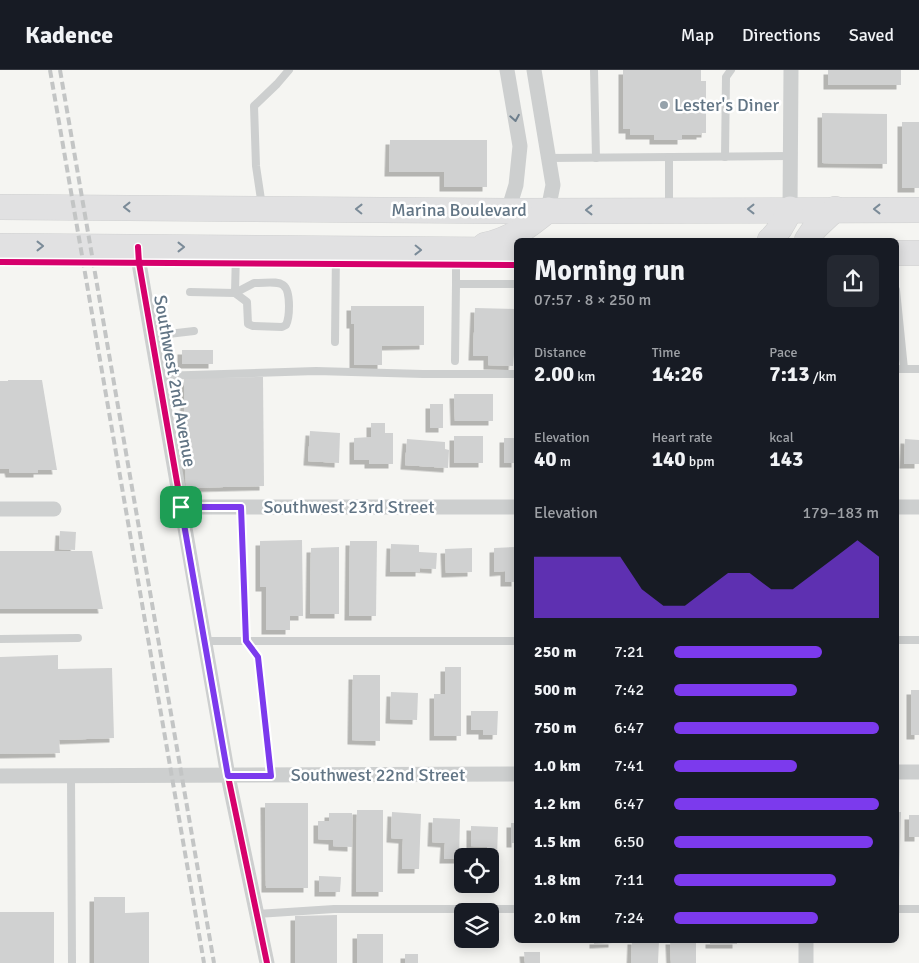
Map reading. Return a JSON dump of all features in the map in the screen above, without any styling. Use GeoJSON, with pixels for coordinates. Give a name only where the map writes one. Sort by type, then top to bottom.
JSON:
{"type":"FeatureCollection","features":[{"type":"Feature","properties":{"kind":"main road","name":"Marina Boulevard"},"geometry":{"type":"LineString","coordinates":[[0,207],[919,210]]}},
{"type":"Feature","properties":{"kind":"main road"},"geometry":{"type":"LineString","coordinates":[[138,247],[145,232],[154,220],[176,207]]}},
{"type":"Feature","properties":{"kind":"main road"},"geometry":{"type":"LineString","coordinates":[[773,238],[778,234],[790,209]]}},
{"type":"Feature","properties":{"kind":"main road"},"geometry":{"type":"LineString","coordinates":[[808,238],[815,228],[835,209]]}},
{"type":"Feature","properties":{"kind":"main road"},"geometry":{"type":"LineString","coordinates":[[456,250],[493,243],[522,231],[548,210]]}},
{"type":"Feature","properties":{"kind":"main road"},"geometry":{"type":"LineString","coordinates":[[0,246],[514,250]]}},
{"type":"Feature","properties":{"kind":"main road"},"geometry":{"type":"LineString","coordinates":[[899,253],[919,253]]}},
{"type":"Feature","properties":{"kind":"street"},"geometry":{"type":"LineString","coordinates":[[507,70],[520,146],[516,185],[508,210]]}},
{"type":"Feature","properties":{"kind":"street"},"geometry":{"type":"LineString","coordinates":[[534,70],[553,188],[548,210]]}},
{"type":"Feature","properties":{"kind":"street"},"geometry":{"type":"LineString","coordinates":[[790,209],[791,70]]}},
{"type":"Feature","properties":{"kind":"street","name":"Southwest 2nd Avenue"},"geometry":{"type":"LineString","coordinates":[[138,247],[151,336],[228,776],[268,963]]}},
{"type":"Feature","properties":{"kind":"street","name":"Southwest 23rd Street"},"geometry":{"type":"LineString","coordinates":[[181,507],[514,507]]}},
{"type":"Feature","properties":{"kind":"street"},"geometry":{"type":"LineString","coordinates":[[899,507],[919,507]]}},
{"type":"Feature","properties":{"kind":"street"},"geometry":{"type":"LineString","coordinates":[[0,508],[54,509]]}},
{"type":"Feature","properties":{"kind":"street"},"geometry":{"type":"LineString","coordinates":[[899,772],[919,772]]}},
{"type":"Feature","properties":{"kind":"street","name":"Southwest 22nd Street"},"geometry":{"type":"LineString","coordinates":[[0,776],[514,774]]}},
{"type":"Feature","properties":{"kind":"street"},"geometry":{"type":"LineString","coordinates":[[806,943],[806,963]]}},
{"type":"Feature","properties":{"kind":"lane"},"geometry":{"type":"LineString","coordinates":[[263,208],[256,166],[254,106],[289,70]]}},
{"type":"Feature","properties":{"kind":"lane"},"geometry":{"type":"LineString","coordinates":[[594,70],[596,158]]}},
{"type":"Feature","properties":{"kind":"lane"},"geometry":{"type":"LineString","coordinates":[[725,157],[726,77],[731,70]]}},
{"type":"Feature","properties":{"kind":"lane"},"geometry":{"type":"LineString","coordinates":[[548,158],[790,156]]}},
{"type":"Feature","properties":{"kind":"lane"},"geometry":{"type":"LineString","coordinates":[[669,157],[669,210]]}},
{"type":"Feature","properties":{"kind":"lane"},"geometry":{"type":"LineString","coordinates":[[235,293],[236,248]]}},
{"type":"Feature","properties":{"kind":"lane"},"geometry":{"type":"LineString","coordinates":[[335,342],[336,249]]}},
{"type":"Feature","properties":{"kind":"lane"},"geometry":{"type":"LineString","coordinates":[[455,361],[456,250]]}},
{"type":"Feature","properties":{"kind":"lane"},"geometry":{"type":"LineString","coordinates":[[190,292],[235,293],[254,284],[280,283],[289,292],[288,320],[286,325],[253,326],[248,324],[247,302],[235,293]]}},
{"type":"Feature","properties":{"kind":"lane"},"geometry":{"type":"LineString","coordinates":[[456,284],[514,284]]}},
{"type":"Feature","properties":{"kind":"lane"},"geometry":{"type":"LineString","coordinates":[[151,336],[194,331]]}},
{"type":"Feature","properties":{"kind":"lane"},"geometry":{"type":"LineString","coordinates":[[899,346],[900,369],[919,369]]}},
{"type":"Feature","properties":{"kind":"lane"},"geometry":{"type":"LineString","coordinates":[[158,376],[316,371],[514,374]]}},
{"type":"Feature","properties":{"kind":"lane"},"geometry":{"type":"LineString","coordinates":[[241,507],[246,641],[258,657],[271,776]]}},
{"type":"Feature","properties":{"kind":"lane"},"geometry":{"type":"LineString","coordinates":[[0,640],[78,638]]}},
{"type":"Feature","properties":{"kind":"lane"},"geometry":{"type":"LineString","coordinates":[[899,640],[919,640]]}},
{"type":"Feature","properties":{"kind":"lane"},"geometry":{"type":"LineString","coordinates":[[204,641],[514,641]]}},
{"type":"Feature","properties":{"kind":"lane"},"geometry":{"type":"LineString","coordinates":[[72,776],[72,963]]}},
{"type":"Feature","properties":{"kind":"lane"},"geometry":{"type":"LineString","coordinates":[[257,914],[334,909],[514,909]]}},
{"type":"Feature","properties":{"kind":"lane"},"geometry":{"type":"LineString","coordinates":[[899,909],[919,909]]}},
{"type":"Feature","properties":{"kind":"building","name":"Lester's Diner"},"geometry":{"type":"Polygon","coordinates":[[[623,70],[701,70],[701,81],[706,81],[706,133],[701,133],[701,135],[682,135],[682,140],[654,140],[654,135],[630,135],[630,129],[623,129],[623,70]]]}},
{"type":"Feature","properties":{"kind":"building"},"geometry":{"type":"Polygon","coordinates":[[[828,70],[901,70],[901,85],[828,85],[828,70]]]}},
{"type":"Feature","properties":{"kind":"building"},"geometry":{"type":"Polygon","coordinates":[[[822,113],[887,114],[887,164],[822,163],[822,113]]]}},
{"type":"Feature","properties":{"kind":"building"},"geometry":{"type":"Polygon","coordinates":[[[902,122],[919,122],[919,188],[902,188],[902,122]]]}},
{"type":"Feature","properties":{"kind":"building"},"geometry":{"type":"Polygon","coordinates":[[[390,140],[487,140],[487,187],[444,187],[444,172],[389,172],[390,140]]]}},
{"type":"Feature","properties":{"kind":"building"},"geometry":{"type":"Polygon","coordinates":[[[351,306],[424,306],[424,345],[382,346],[382,365],[354,365],[354,324],[351,324],[351,306]]]}},
{"type":"Feature","properties":{"kind":"building"},"geometry":{"type":"Polygon","coordinates":[[[475,308],[514,309],[513,366],[488,365],[488,356],[473,356],[475,308]]]}},
{"type":"Feature","properties":{"kind":"building"},"geometry":{"type":"Polygon","coordinates":[[[182,350],[213,350],[213,364],[182,364],[182,350]]]}},
{"type":"Feature","properties":{"kind":"building"},"geometry":{"type":"Polygon","coordinates":[[[263,377],[264,486],[186,488],[184,378],[263,377]]]}},
{"type":"Feature","properties":{"kind":"building"},"geometry":{"type":"Polygon","coordinates":[[[42,380],[57,470],[38,470],[38,473],[10,473],[9,469],[0,469],[0,381],[42,380]]]}},
{"type":"Feature","properties":{"kind":"building"},"geometry":{"type":"Polygon","coordinates":[[[454,394],[493,394],[493,421],[455,421],[454,394]]]}},
{"type":"Feature","properties":{"kind":"building"},"geometry":{"type":"Polygon","coordinates":[[[430,404],[443,404],[443,428],[430,428],[430,404]]]}},
{"type":"Feature","properties":{"kind":"building"},"geometry":{"type":"Polygon","coordinates":[[[371,423],[385,423],[385,433],[393,433],[393,464],[369,464],[369,460],[354,460],[354,438],[371,437],[371,423]]]}},
{"type":"Feature","properties":{"kind":"building"},"geometry":{"type":"Polygon","coordinates":[[[310,431],[340,433],[339,463],[308,461],[310,431]]]}},
{"type":"Feature","properties":{"kind":"building"},"geometry":{"type":"Polygon","coordinates":[[[454,436],[483,436],[483,463],[454,463],[454,436]]]}},
{"type":"Feature","properties":{"kind":"building"},"geometry":{"type":"Polygon","coordinates":[[[504,438],[514,438],[514,463],[504,463],[504,438]]]}},
{"type":"Feature","properties":{"kind":"building"},"geometry":{"type":"Polygon","coordinates":[[[407,439],[445,442],[445,449],[449,450],[448,468],[405,465],[407,439]]]}},
{"type":"Feature","properties":{"kind":"building"},"geometry":{"type":"Polygon","coordinates":[[[905,439],[919,440],[919,464],[904,464],[905,439]]]}},
{"type":"Feature","properties":{"kind":"building"},"geometry":{"type":"Polygon","coordinates":[[[60,531],[76,532],[75,550],[59,549],[60,531]]]}},
{"type":"Feature","properties":{"kind":"building"},"geometry":{"type":"Polygon","coordinates":[[[302,540],[303,616],[290,616],[290,630],[266,630],[266,587],[260,587],[260,541],[302,540]]]}},
{"type":"Feature","properties":{"kind":"building"},"geometry":{"type":"Polygon","coordinates":[[[350,541],[377,541],[376,616],[349,616],[350,541]]]}},
{"type":"Feature","properties":{"kind":"building"},"geometry":{"type":"Polygon","coordinates":[[[391,544],[419,545],[419,552],[437,553],[436,569],[420,568],[420,572],[390,572],[391,544]]]}},
{"type":"Feature","properties":{"kind":"building"},"geometry":{"type":"Polygon","coordinates":[[[339,547],[339,614],[310,614],[311,548],[339,547]]]}},
{"type":"Feature","properties":{"kind":"building"},"geometry":{"type":"Polygon","coordinates":[[[514,547],[514,582],[505,582],[505,571],[494,572],[494,548],[514,547]]]}},
{"type":"Feature","properties":{"kind":"building"},"geometry":{"type":"Polygon","coordinates":[[[472,548],[472,572],[446,573],[445,549],[472,548]]]}},
{"type":"Feature","properties":{"kind":"building"},"geometry":{"type":"Polygon","coordinates":[[[0,551],[92,551],[103,609],[0,609],[0,551]]]}},
{"type":"Feature","properties":{"kind":"building"},"geometry":{"type":"Polygon","coordinates":[[[58,655],[58,669],[112,668],[114,738],[59,740],[60,753],[0,754],[0,657],[58,655]]]}},
{"type":"Feature","properties":{"kind":"building"},"geometry":{"type":"Polygon","coordinates":[[[445,667],[461,667],[461,736],[434,736],[434,694],[445,694],[445,667]]]}},
{"type":"Feature","properties":{"kind":"building"},"geometry":{"type":"Polygon","coordinates":[[[353,675],[380,675],[380,741],[352,740],[353,675]]]}},
{"type":"Feature","properties":{"kind":"building"},"geometry":{"type":"Polygon","coordinates":[[[911,690],[919,690],[919,735],[911,735],[911,690]]]}},
{"type":"Feature","properties":{"kind":"building"},"geometry":{"type":"Polygon","coordinates":[[[391,692],[418,693],[417,720],[390,719],[391,692]]]}},
{"type":"Feature","properties":{"kind":"building"},"geometry":{"type":"Polygon","coordinates":[[[471,711],[498,711],[497,735],[483,735],[483,730],[471,730],[471,711]]]}},
{"type":"Feature","properties":{"kind":"building"},"geometry":{"type":"Polygon","coordinates":[[[265,803],[308,803],[308,888],[266,888],[265,803]]]}},
{"type":"Feature","properties":{"kind":"building"},"geometry":{"type":"Polygon","coordinates":[[[357,810],[383,810],[383,892],[356,892],[357,810]]]}},
{"type":"Feature","properties":{"kind":"building"},"geometry":{"type":"Polygon","coordinates":[[[392,812],[421,814],[419,869],[402,869],[403,839],[391,838],[392,812]]]}},
{"type":"Feature","properties":{"kind":"building"},"geometry":{"type":"Polygon","coordinates":[[[899,812],[901,812],[899,883],[899,812]]]}},
{"type":"Feature","properties":{"kind":"building"},"geometry":{"type":"Polygon","coordinates":[[[329,813],[352,813],[352,847],[333,846],[333,840],[318,839],[318,821],[329,821],[329,813]]]}},
{"type":"Feature","properties":{"kind":"building"},"geometry":{"type":"Polygon","coordinates":[[[909,815],[919,815],[919,837],[909,837],[909,815]]]}},
{"type":"Feature","properties":{"kind":"building"},"geometry":{"type":"Polygon","coordinates":[[[433,818],[460,819],[459,848],[454,848],[454,859],[444,859],[445,843],[432,842],[433,818]]]}},
{"type":"Feature","properties":{"kind":"building"},"geometry":{"type":"Polygon","coordinates":[[[511,823],[514,823],[514,843],[511,843],[511,823]]]}},
{"type":"Feature","properties":{"kind":"building"},"geometry":{"type":"Polygon","coordinates":[[[471,826],[498,827],[497,848],[471,846],[471,826]]]}},
{"type":"Feature","properties":{"kind":"building"},"geometry":{"type":"Polygon","coordinates":[[[319,876],[341,877],[340,892],[319,892],[319,876]]]}},
{"type":"Feature","properties":{"kind":"building"},"geometry":{"type":"Polygon","coordinates":[[[94,897],[125,897],[125,913],[149,912],[149,963],[94,963],[94,897]]]}},
{"type":"Feature","properties":{"kind":"building"},"geometry":{"type":"Polygon","coordinates":[[[0,912],[54,912],[54,963],[0,963],[0,912]]]}},
{"type":"Feature","properties":{"kind":"building"},"geometry":{"type":"Polygon","coordinates":[[[337,915],[337,963],[295,963],[295,916],[337,915]]]}},
{"type":"Feature","properties":{"kind":"building"},"geometry":{"type":"Polygon","coordinates":[[[357,934],[383,934],[383,963],[357,963],[357,934]]]}},
{"type":"Feature","properties":{"kind":"building"},"geometry":{"type":"Polygon","coordinates":[[[632,943],[659,943],[658,963],[631,963],[632,943]]]}},
{"type":"Feature","properties":{"kind":"building"},"geometry":{"type":"Polygon","coordinates":[[[670,943],[696,943],[696,963],[671,963],[670,943]]]}},
{"type":"Feature","properties":{"kind":"building"},"geometry":{"type":"Polygon","coordinates":[[[710,943],[737,943],[737,944],[710,943]]]}},
{"type":"Feature","properties":{"kind":"building"},"geometry":{"type":"Polygon","coordinates":[[[524,952],[540,952],[540,963],[525,963],[524,952]]]}},
{"type":"Feature","properties":{"kind":"building"},"geometry":{"type":"Polygon","coordinates":[[[405,954],[418,954],[418,963],[405,963],[405,954]]]}},
{"type":"Feature","properties":{"kind":"railway"},"geometry":{"type":"LineString","coordinates":[[50,70],[204,963]]}},
{"type":"Feature","properties":{"kind":"railway"},"geometry":{"type":"LineString","coordinates":[[60,70],[214,963]]}},
{"type":"Feature","properties":{"kind":"cycle path"},"geometry":{"type":"LineString","coordinates":[[138,247],[139,263],[228,776],[267,963]]}},
{"type":"Feature","properties":{"kind":"cycle path"},"geometry":{"type":"LineString","coordinates":[[0,262],[514,265]]}},
{"type":"Feature","properties":{"kind":"place","name":"Lester's Diner"},"geometry":{"type":"Point","coordinates":[664,105]}},
{"type":"Feature","properties":{"kind":"route"},"geometry":{"type":"LineString","coordinates":[[181,507],[241,507],[246,641],[258,657],[271,776],[228,776],[181,507]]}}]}
